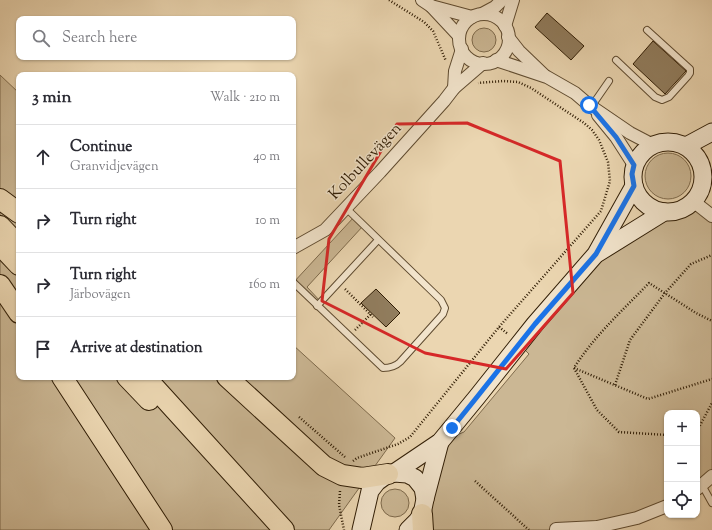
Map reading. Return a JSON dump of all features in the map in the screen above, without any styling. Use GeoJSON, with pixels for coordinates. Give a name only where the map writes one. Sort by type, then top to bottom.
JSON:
{"type":"FeatureCollection","features":[{"type":"Feature","properties":{"kind":"highway"},"geometry":{"type":"LineString","coordinates":[[0,199],[16,210]]}},
{"type":"Feature","properties":{"kind":"highway"},"geometry":{"type":"LineString","coordinates":[[0,226],[16,243]]}},
{"type":"Feature","properties":{"kind":"highway"},"geometry":{"type":"LineString","coordinates":[[0,245],[16,262]]}},
{"type":"Feature","properties":{"kind":"highway"},"geometry":{"type":"LineString","coordinates":[[0,285],[16,309]]}},
{"type":"Feature","properties":{"kind":"highway"},"geometry":{"type":"LineString","coordinates":[[64,380],[162,530]]}},
{"type":"Feature","properties":{"kind":"highway"},"geometry":{"type":"LineString","coordinates":[[130,380],[156,406],[266,530]]}},
{"type":"Feature","properties":{"kind":"highway"},"geometry":{"type":"LineString","coordinates":[[148,380],[284,530]]}},
{"type":"Feature","properties":{"kind":"highway"},"geometry":{"type":"LineString","coordinates":[[230,380],[324,466],[345,476],[362,478],[391,473]]}},
{"type":"Feature","properties":{"kind":"main road"},"geometry":{"type":"LineString","coordinates":[[686,146],[712,132]]}},
{"type":"Feature","properties":{"kind":"main road"},"geometry":{"type":"LineString","coordinates":[[664,141],[675,142],[686,146],[695,154],[700,162],[703,177],[702,188],[693,201],[684,208],[674,212],[664,212],[644,203],[637,195],[632,174],[634,165],[639,156],[653,145],[664,141]]}},
{"type":"Feature","properties":{"kind":"main road"},"geometry":{"type":"LineString","coordinates":[[703,177],[712,160]]}},
{"type":"Feature","properties":{"kind":"main road"},"geometry":{"type":"LineString","coordinates":[[361,530],[370,491],[377,482],[440,442],[535,324],[596,254],[634,186]]}},
{"type":"Feature","properties":{"kind":"main road"},"geometry":{"type":"LineString","coordinates":[[596,254],[664,212]]}},
{"type":"Feature","properties":{"kind":"main road"},"geometry":{"type":"LineString","coordinates":[[408,530],[423,514],[440,442]]}},
{"type":"Feature","properties":{"kind":"main road"},"geometry":{"type":"LineString","coordinates":[[391,473],[407,474],[415,478],[423,488],[423,514]]}},
{"type":"Feature","properties":{"kind":"street"},"geometry":{"type":"LineString","coordinates":[[459,36],[463,25],[477,15],[495,7],[502,0]]}},
{"type":"Feature","properties":{"kind":"street"},"geometry":{"type":"LineString","coordinates":[[496,60],[506,50],[507,32],[513,0]]}},
{"type":"Feature","properties":{"kind":"street"},"geometry":{"type":"LineString","coordinates":[[427,3],[459,36],[462,49],[461,75]]}},
{"type":"Feature","properties":{"kind":"street"},"geometry":{"type":"LineString","coordinates":[[427,3],[477,15],[495,17],[501,21],[519,51],[547,77]]}},
{"type":"Feature","properties":{"kind":"street"},"geometry":{"type":"LineString","coordinates":[[462,49],[470,59],[483,63],[496,60],[547,77],[575,93],[590,106],[630,133],[653,145]]}},
{"type":"Feature","properties":{"kind":"street","name":"Kolbullevägen"},"geometry":{"type":"LineString","coordinates":[[296,246],[325,230],[444,101],[454,88],[461,75],[483,63]]}},
{"type":"Feature","properties":{"kind":"street"},"geometry":{"type":"LineString","coordinates":[[590,106],[616,137],[634,165]]}},
{"type":"Feature","properties":{"kind":"street"},"geometry":{"type":"LineString","coordinates":[[693,201],[712,216]]}},
{"type":"Feature","properties":{"kind":"street"},"geometry":{"type":"LineString","coordinates":[[700,487],[712,476]]}},
{"type":"Feature","properties":{"kind":"street"},"geometry":{"type":"LineString","coordinates":[[556,530],[597,527],[637,518],[664,507]]}},
{"type":"Feature","properties":{"kind":"lane"},"geometry":{"type":"LineString","coordinates":[[616,60],[656,97],[662,100],[669,97],[688,76],[690,69],[647,30]]}},
{"type":"Feature","properties":{"kind":"lane"},"geometry":{"type":"LineString","coordinates":[[590,106],[609,81]]}},
{"type":"Feature","properties":{"kind":"lane"},"geometry":{"type":"LineString","coordinates":[[296,285],[383,368],[395,366],[400,362],[443,314],[445,308],[440,300],[346,208]]}},
{"type":"Feature","properties":{"kind":"lane"},"geometry":{"type":"LineString","coordinates":[[317,306],[378,240]]}},
{"type":"Feature","properties":{"kind":"lane"},"geometry":{"type":"LineString","coordinates":[[700,487],[712,503]]}},
{"type":"Feature","properties":{"kind":"path"},"geometry":{"type":"LineString","coordinates":[[299,417],[346,459],[352,462],[358,458],[398,444],[410,437],[491,336],[601,211],[610,181],[608,162],[599,140],[592,130],[584,123],[531,88],[518,82],[503,81],[475,84],[447,64],[433,31],[424,22],[389,0]]}},
{"type":"Feature","properties":{"kind":"path"},"geometry":{"type":"LineString","coordinates":[[615,385],[630,340],[664,293],[691,264],[712,255]]}},
{"type":"Feature","properties":{"kind":"path"},"geometry":{"type":"LineString","coordinates":[[339,283],[374,317]]}},
{"type":"Feature","properties":{"kind":"path"},"geometry":{"type":"LineString","coordinates":[[574,368],[582,354],[649,283],[696,313],[712,321]]}},
{"type":"Feature","properties":{"kind":"path"},"geometry":{"type":"LineString","coordinates":[[360,304],[363,300]]}},
{"type":"Feature","properties":{"kind":"path"},"geometry":{"type":"LineString","coordinates":[[350,337],[371,314]]}},
{"type":"Feature","properties":{"kind":"path"},"geometry":{"type":"LineString","coordinates":[[574,368],[648,399],[712,379]]}},
{"type":"Feature","properties":{"kind":"path"},"geometry":{"type":"LineString","coordinates":[[574,368],[597,410],[619,432],[664,435]]}},
{"type":"Feature","properties":{"kind":"path"},"geometry":{"type":"LineString","coordinates":[[700,425],[712,403]]}},
{"type":"Feature","properties":{"kind":"path"},"geometry":{"type":"LineString","coordinates":[[344,530],[339,505],[341,485],[345,476]]}},
{"type":"Feature","properties":{"kind":"path"},"geometry":{"type":"LineString","coordinates":[[475,481],[529,530]]}},
{"type":"Feature","properties":{"kind":"highlighted area"},"geometry":{"type":"Polygon","coordinates":[[[467,123],[560,161],[573,293],[506,369],[425,353],[322,301],[329,239],[397,124],[467,123]]]}},
{"type":"Feature","properties":{"kind":"shaded area"},"geometry":{"type":"Polygon","coordinates":[[[484,28],[493,31],[496,40],[493,49],[484,52],[475,49],[472,40],[475,31],[484,28]]]}},
{"type":"Feature","properties":{"kind":"shaded area"},"geometry":{"type":"Polygon","coordinates":[[[0,75],[16,90],[16,380],[296,380],[296,348],[395,438],[329,530],[0,530],[0,75]]]}},
{"type":"Feature","properties":{"kind":"shaded area"},"geometry":{"type":"Polygon","coordinates":[[[663,153],[673,153],[681,157],[687,163],[691,171],[691,181],[687,189],[681,195],[673,199],[663,199],[655,195],[649,189],[645,181],[645,171],[649,163],[655,157],[663,153]]]}},
{"type":"Feature","properties":{"kind":"shaded area"},"geometry":{"type":"Polygon","coordinates":[[[693,201],[712,216],[712,476],[700,486],[700,410],[664,410],[664,507],[556,530],[423,530],[440,442],[464,432],[529,354],[519,344],[596,254],[664,212],[680,210],[693,201]]]}},
{"type":"Feature","properties":{"kind":"shaded area"},"geometry":{"type":"Polygon","coordinates":[[[354,217],[363,226],[307,287],[321,302],[317,306],[296,286],[296,280],[354,217]]]}},
{"type":"Feature","properties":{"kind":"shaded area"},"geometry":{"type":"Polygon","coordinates":[[[395,489],[405,493],[409,503],[405,513],[395,517],[385,513],[381,503],[385,493],[395,489]]]}},
{"type":"Feature","properties":{"kind":"building"},"geometry":{"type":"Polygon","coordinates":[[[547,13],[584,46],[571,60],[535,27],[547,13]]]}},
{"type":"Feature","properties":{"kind":"building"},"geometry":{"type":"Polygon","coordinates":[[[653,41],[686,71],[665,94],[633,64],[653,41]]]}},
{"type":"Feature","properties":{"kind":"building"},"geometry":{"type":"Polygon","coordinates":[[[376,289],[400,313],[386,327],[361,303],[376,289]]]}},
{"type":"Feature","properties":{"kind":"route"},"geometry":{"type":"LineString","coordinates":[[452,428],[535,324],[596,254],[634,186],[632,174],[634,165],[628,154],[589,105]]}}]}
